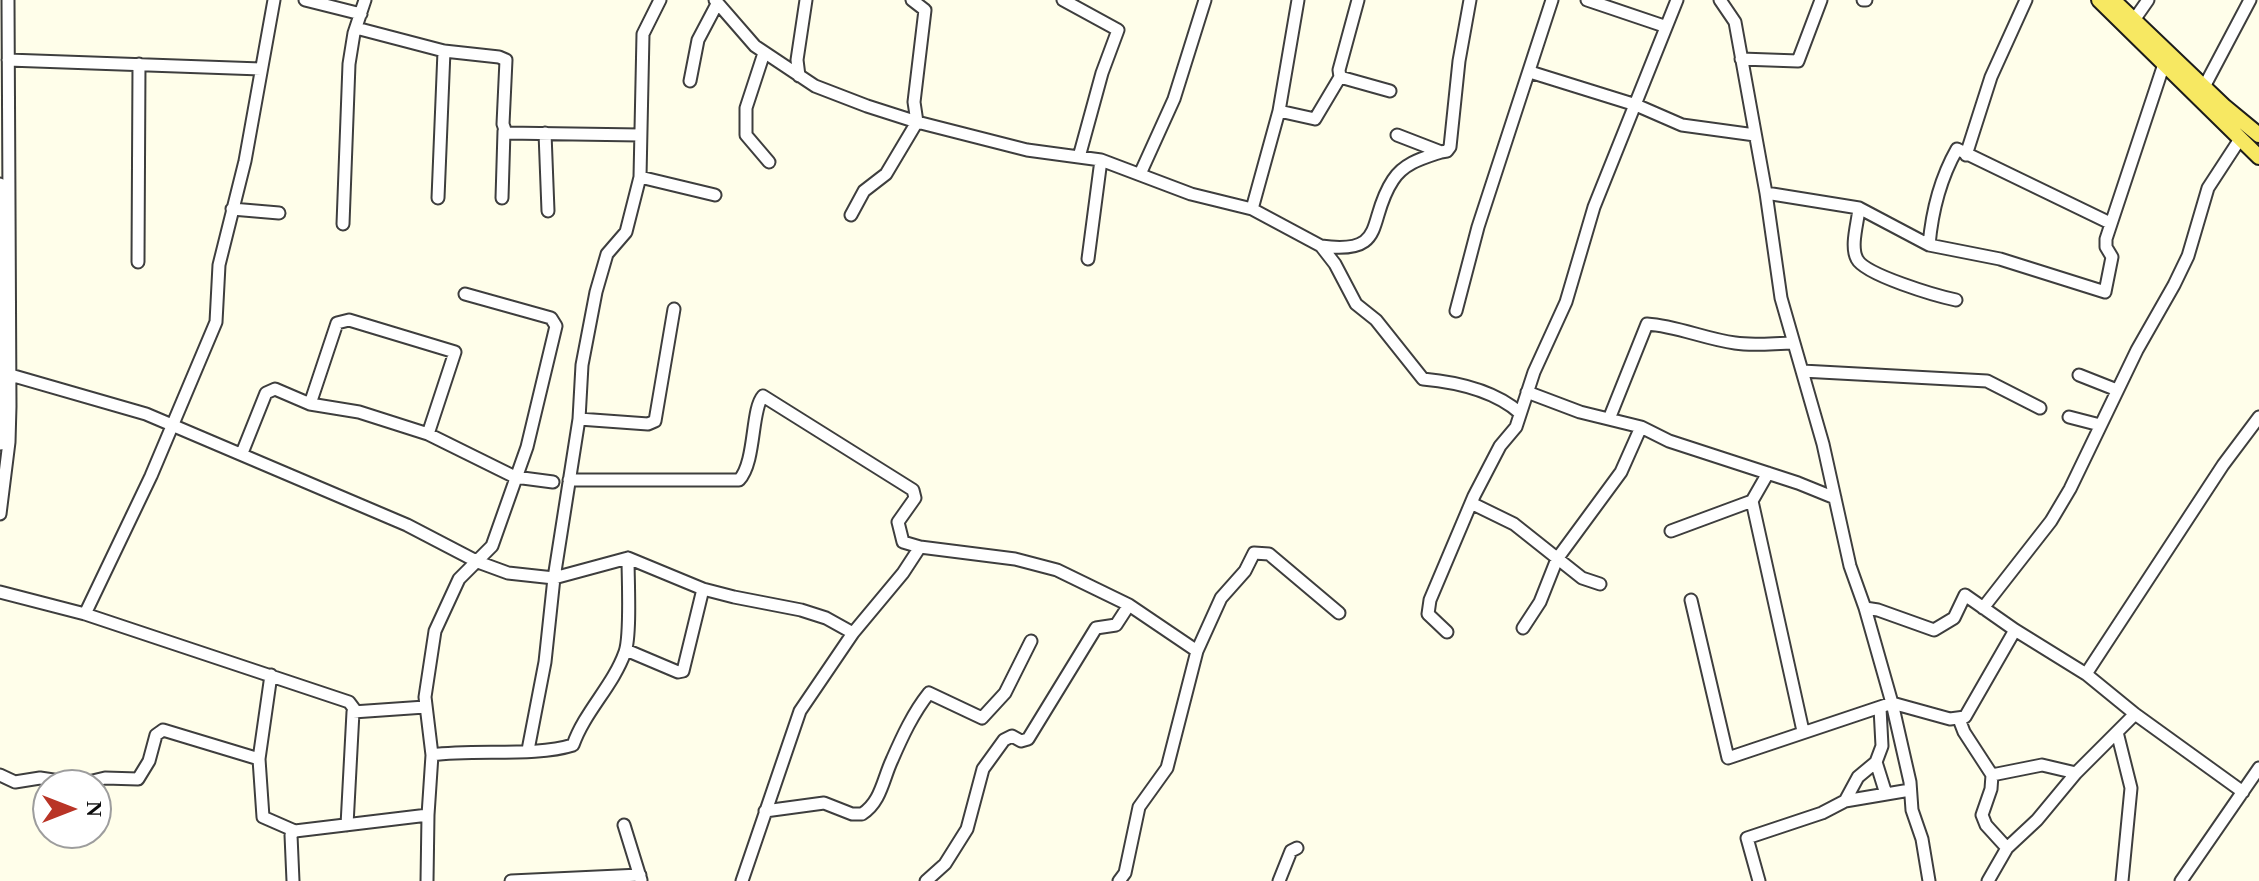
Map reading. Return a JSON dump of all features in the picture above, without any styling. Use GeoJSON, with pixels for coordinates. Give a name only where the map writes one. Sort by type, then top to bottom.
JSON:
{"type":"FeatureCollection","features":[{"type":"Feature","properties":{"kind":"main road"},"geometry":{"type":"LineString","coordinates":[[2099,0],[2259,157]]}},
{"type":"Feature","properties":{"kind":"main road"},"geometry":{"type":"LineString","coordinates":[[2113,0],[2259,135]]}},
{"type":"Feature","properties":{"kind":"street"},"geometry":{"type":"LineString","coordinates":[[0,444],[4,373],[8,0]]}},
{"type":"Feature","properties":{"kind":"street"},"geometry":{"type":"LineString","coordinates":[[85,614],[127,528],[216,322],[219,265],[245,161],[274,0]]}},
{"type":"Feature","properties":{"kind":"street"},"geometry":{"type":"LineString","coordinates":[[305,0],[361,14]]}},
{"type":"Feature","properties":{"kind":"street"},"geometry":{"type":"LineString","coordinates":[[343,224],[346,97],[356,28],[365,0]]}},
{"type":"Feature","properties":{"kind":"street"},"geometry":{"type":"LineString","coordinates":[[528,750],[545,662],[554,578],[579,419],[582,365],[607,254],[626,232],[640,177],[643,34],[660,0]]}},
{"type":"Feature","properties":{"kind":"street"},"geometry":{"type":"LineString","coordinates":[[799,76],[797,60],[806,0]]}},
{"type":"Feature","properties":{"kind":"street"},"geometry":{"type":"LineString","coordinates":[[851,215],[864,191],[886,174],[917,122],[914,102],[925,10],[912,0]]}},
{"type":"Feature","properties":{"kind":"street"},"geometry":{"type":"LineString","coordinates":[[1063,0],[1118,30],[1102,73],[1079,157]]}},
{"type":"Feature","properties":{"kind":"street"},"geometry":{"type":"LineString","coordinates":[[1252,209],[1279,111],[1298,0]]}},
{"type":"Feature","properties":{"kind":"street"},"geometry":{"type":"LineString","coordinates":[[1279,111],[1315,119],[1340,77],[1339,70],[1358,0]]}},
{"type":"Feature","properties":{"kind":"street"},"geometry":{"type":"LineString","coordinates":[[690,81],[698,40],[716,2],[764,53],[815,86],[917,122],[1027,150],[1101,160],[1191,194],[1252,209],[1321,246],[1345,249],[1360,246],[1369,238],[1393,178],[1414,161],[1447,151],[1450,147],[1459,61],[1470,0]]}},
{"type":"Feature","properties":{"kind":"street"},"geometry":{"type":"LineString","coordinates":[[1456,311],[1478,227],[1552,0]]}},
{"type":"Feature","properties":{"kind":"street"},"geometry":{"type":"LineString","coordinates":[[1587,0],[1664,26]]}},
{"type":"Feature","properties":{"kind":"street"},"geometry":{"type":"LineString","coordinates":[[1447,632],[1428,614],[1430,600],[1471,503],[1500,446],[1516,427],[1527,392],[1566,302],[1594,207],[1677,0]]}},
{"type":"Feature","properties":{"kind":"street"},"geometry":{"type":"LineString","coordinates":[[1720,0],[1735,22],[1766,193],[1781,298],[1835,498],[1850,566],[1892,703],[1929,881]]}},
{"type":"Feature","properties":{"kind":"street"},"geometry":{"type":"LineString","coordinates":[[1741,59],[1798,61],[1821,0]]}},
{"type":"Feature","properties":{"kind":"street"},"geometry":{"type":"LineString","coordinates":[[1966,155],[1991,77],[2026,0]]}},
{"type":"Feature","properties":{"kind":"street"},"geometry":{"type":"LineString","coordinates":[[2134,20],[2148,0]]}},
{"type":"Feature","properties":{"kind":"street"},"geometry":{"type":"LineString","coordinates":[[2204,87],[2250,0]]}},
{"type":"Feature","properties":{"kind":"street"},"geometry":{"type":"LineString","coordinates":[[1140,174],[1174,99],[1200,3]]}},
{"type":"Feature","properties":{"kind":"street"},"geometry":{"type":"LineString","coordinates":[[356,28],[444,51],[506,60],[502,198]]}},
{"type":"Feature","properties":{"kind":"street"},"geometry":{"type":"LineString","coordinates":[[438,198],[444,51]]}},
{"type":"Feature","properties":{"kind":"street"},"geometry":{"type":"LineString","coordinates":[[764,53],[746,108],[746,135],[769,162]]}},
{"type":"Feature","properties":{"kind":"street"},"geometry":{"type":"LineString","coordinates":[[8,60],[261,69]]}},
{"type":"Feature","properties":{"kind":"street"},"geometry":{"type":"LineString","coordinates":[[138,262],[139,64]]}},
{"type":"Feature","properties":{"kind":"street"},"geometry":{"type":"LineString","coordinates":[[1766,193],[1859,208],[1929,245],[2000,259],[2105,292],[2112,260],[2105,243],[2110,223],[2164,64]]}},
{"type":"Feature","properties":{"kind":"street"},"geometry":{"type":"LineString","coordinates":[[1530,72],[1636,105],[1682,125],[1755,135]]}},
{"type":"Feature","properties":{"kind":"street"},"geometry":{"type":"LineString","coordinates":[[1340,77],[1390,91]]}},
{"type":"Feature","properties":{"kind":"street"},"geometry":{"type":"LineString","coordinates":[[504,131],[640,135]]}},
{"type":"Feature","properties":{"kind":"street"},"geometry":{"type":"LineString","coordinates":[[545,133],[548,211]]}},
{"type":"Feature","properties":{"kind":"street"},"geometry":{"type":"LineString","coordinates":[[1397,135],[1441,152]]}},
{"type":"Feature","properties":{"kind":"street"},"geometry":{"type":"LineString","coordinates":[[1983,608],[2051,521],[2188,256],[2208,188],[2240,139]]}},
{"type":"Feature","properties":{"kind":"street"},"geometry":{"type":"LineString","coordinates":[[1929,245],[1932,211],[1947,167],[1957,149],[2110,223]]}},
{"type":"Feature","properties":{"kind":"street"},"geometry":{"type":"LineString","coordinates":[[1088,259],[1101,160]]}},
{"type":"Feature","properties":{"kind":"street"},"geometry":{"type":"LineString","coordinates":[[640,177],[715,195]]}},
{"type":"Feature","properties":{"kind":"street"},"geometry":{"type":"LineString","coordinates":[[1859,208],[1854,251],[1857,261],[1868,269],[1928,294],[1956,300]]}},
{"type":"Feature","properties":{"kind":"street"},"geometry":{"type":"LineString","coordinates":[[232,209],[279,213]]}},
{"type":"Feature","properties":{"kind":"street"},"geometry":{"type":"LineString","coordinates":[[1321,246],[1335,264],[1356,304],[1376,320],[1423,379],[1453,382],[1510,404],[1520,413]]}},
{"type":"Feature","properties":{"kind":"street"},"geometry":{"type":"LineString","coordinates":[[427,881],[432,755],[425,707],[435,631],[459,579],[492,546],[532,431],[556,326],[555,321],[465,294]]}},
{"type":"Feature","properties":{"kind":"street"},"geometry":{"type":"LineString","coordinates":[[579,419],[648,424],[655,421],[674,309]]}},
{"type":"Feature","properties":{"kind":"street"},"geometry":{"type":"LineString","coordinates":[[310,404],[337,323],[356,321],[455,352],[428,434]]}},
{"type":"Feature","properties":{"kind":"street"},"geometry":{"type":"LineString","coordinates":[[1609,419],[1647,324],[1667,325],[1738,344],[1794,343]]}},
{"type":"Feature","properties":{"kind":"street"},"geometry":{"type":"LineString","coordinates":[[1802,371],[1987,381],[2040,408]]}},
{"type":"Feature","properties":{"kind":"street"},"geometry":{"type":"LineString","coordinates":[[4,373],[112,403],[172,425],[407,525],[478,562],[508,573],[554,578],[628,558],[703,589],[801,610],[826,618],[853,633]]}},
{"type":"Feature","properties":{"kind":"street"},"geometry":{"type":"LineString","coordinates":[[0,514],[9,442],[4,373]]}},
{"type":"Feature","properties":{"kind":"street"},"geometry":{"type":"LineString","coordinates":[[2079,375],[2117,390]]}},
{"type":"Feature","properties":{"kind":"street"},"geometry":{"type":"LineString","coordinates":[[242,453],[266,393],[275,389],[310,404],[359,412],[428,434],[515,477],[553,482]]}},
{"type":"Feature","properties":{"kind":"street"},"geometry":{"type":"LineString","coordinates":[[1527,392],[1580,412],[1641,427],[1669,441],[1835,498]]}},
{"type":"Feature","properties":{"kind":"street"},"geometry":{"type":"LineString","coordinates":[[569,480],[739,480],[745,472],[759,401],[763,396],[913,490],[915,498],[898,522],[903,542],[1015,559],[1057,570],[1129,605],[1197,651]]}},
{"type":"Feature","properties":{"kind":"street"},"geometry":{"type":"LineString","coordinates":[[2069,417],[2100,425]]}},
{"type":"Feature","properties":{"kind":"street"},"geometry":{"type":"LineString","coordinates":[[2086,674],[2175,536],[2259,417]]}},
{"type":"Feature","properties":{"kind":"street"},"geometry":{"type":"LineString","coordinates":[[1523,628],[1540,602],[1557,559],[1621,472],[1641,427]]}},
{"type":"Feature","properties":{"kind":"street"},"geometry":{"type":"LineString","coordinates":[[1671,531],[1752,501],[1768,473]]}},
{"type":"Feature","properties":{"kind":"street"},"geometry":{"type":"LineString","coordinates":[[1752,501],[1803,731]]}},
{"type":"Feature","properties":{"kind":"street"},"geometry":{"type":"LineString","coordinates":[[1471,503],[1514,524],[1582,578],[1600,584]]}},
{"type":"Feature","properties":{"kind":"street"},"geometry":{"type":"LineString","coordinates":[[742,881],[800,711],[853,633],[903,573],[920,547]]}},
{"type":"Feature","properties":{"kind":"street"},"geometry":{"type":"LineString","coordinates":[[1119,881],[1125,873],[1139,807],[1167,768],[1197,651],[1221,598],[1245,571],[1254,553],[1269,554],[1339,613]]}},
{"type":"Feature","properties":{"kind":"street"},"geometry":{"type":"LineString","coordinates":[[432,755],[460,751],[552,750],[573,745],[579,729],[607,687],[626,650],[628,558]]}},
{"type":"Feature","properties":{"kind":"street"},"geometry":{"type":"LineString","coordinates":[[626,650],[678,672],[683,671],[703,589]]}},
{"type":"Feature","properties":{"kind":"street"},"geometry":{"type":"LineString","coordinates":[[0,592],[85,614],[271,675],[349,702],[355,710]]}},
{"type":"Feature","properties":{"kind":"street"},"geometry":{"type":"LineString","coordinates":[[1865,608],[1934,630],[1944,627],[1954,618],[1965,595],[2086,674],[2135,714],[2243,792]]}},
{"type":"Feature","properties":{"kind":"street"},"geometry":{"type":"LineString","coordinates":[[1691,600],[1728,758],[1892,703],[1959,719],[1965,717],[2015,630]]}},
{"type":"Feature","properties":{"kind":"street"},"geometry":{"type":"LineString","coordinates":[[926,881],[945,864],[967,829],[983,769],[1004,740],[1012,736],[1021,741],[1028,739],[1096,628],[1116,625],[1129,605]]}},
{"type":"Feature","properties":{"kind":"street"},"geometry":{"type":"LineString","coordinates":[[765,811],[824,803],[852,814],[862,814],[875,803],[891,762],[919,705],[929,693],[982,718],[1005,693],[1031,641]]}},
{"type":"Feature","properties":{"kind":"street"},"geometry":{"type":"LineString","coordinates":[[271,675],[259,759],[263,817],[295,831],[428,815]]}},
{"type":"Feature","properties":{"kind":"street"},"geometry":{"type":"LineString","coordinates":[[355,710],[425,707]]}},
{"type":"Feature","properties":{"kind":"street"},"geometry":{"type":"LineString","coordinates":[[1880,708],[1882,746],[1876,763],[1886,794]]}},
{"type":"Feature","properties":{"kind":"street"},"geometry":{"type":"LineString","coordinates":[[347,825],[352,718],[355,710]]}},
{"type":"Feature","properties":{"kind":"street"},"geometry":{"type":"LineString","coordinates":[[1988,881],[2007,848],[2135,714]]}},
{"type":"Feature","properties":{"kind":"street"},"geometry":{"type":"LineString","coordinates":[[1959,719],[1992,775],[1991,789],[1982,815],[1986,825],[2007,848]]}},
{"type":"Feature","properties":{"kind":"street"},"geometry":{"type":"LineString","coordinates":[[0,775],[15,782],[40,778],[80,784],[105,778],[138,779],[149,761],[156,735],[163,730],[259,759]]}},
{"type":"Feature","properties":{"kind":"street"},"geometry":{"type":"LineString","coordinates":[[2117,732],[2131,788],[2122,881]]}},
{"type":"Feature","properties":{"kind":"street"},"geometry":{"type":"LineString","coordinates":[[1845,801],[1858,777],[1901,743]]}},
{"type":"Feature","properties":{"kind":"street"},"geometry":{"type":"LineString","coordinates":[[1992,775],[2042,765],[2076,773]]}},
{"type":"Feature","properties":{"kind":"street"},"geometry":{"type":"LineString","coordinates":[[2181,881],[2259,768]]}},
{"type":"Feature","properties":{"kind":"street"},"geometry":{"type":"LineString","coordinates":[[1759,881],[1747,838],[1822,813],[1845,801],[1910,790]]}},
{"type":"Feature","properties":{"kind":"street"},"geometry":{"type":"LineString","coordinates":[[511,881],[641,878],[624,825]]}},
{"type":"Feature","properties":{"kind":"street"},"geometry":{"type":"LineString","coordinates":[[293,881],[291,835],[295,831]]}},
{"type":"Feature","properties":{"kind":"street"},"geometry":{"type":"LineString","coordinates":[[1279,881],[1291,851],[1297,848]]}}]}
